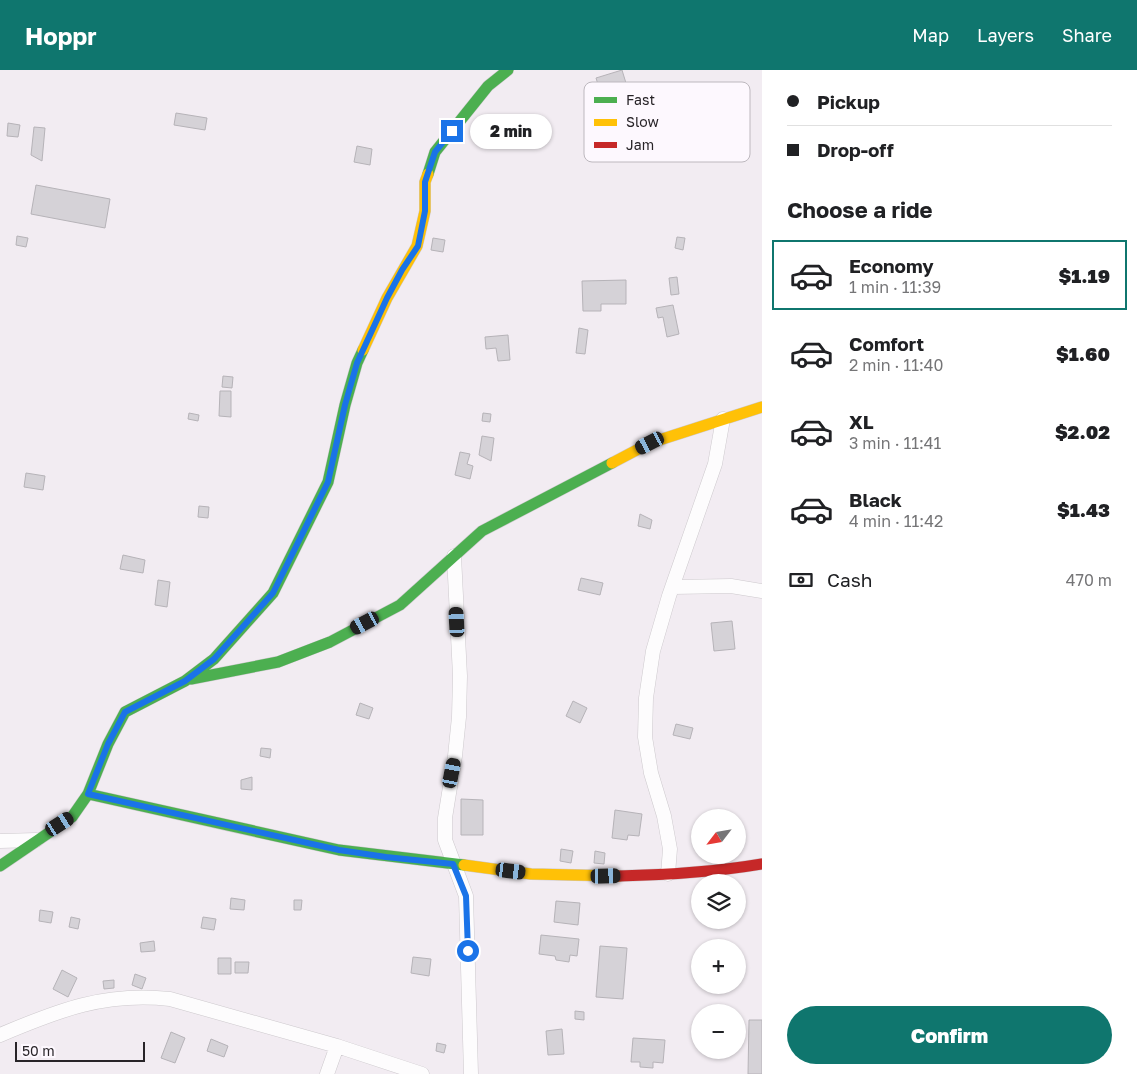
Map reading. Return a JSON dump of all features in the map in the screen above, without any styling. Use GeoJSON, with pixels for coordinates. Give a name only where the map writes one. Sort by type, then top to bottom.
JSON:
{"type":"FeatureCollection","features":[{"type":"Feature","properties":{"kind":"street"},"geometry":{"type":"LineString","coordinates":[[0,866],[72,817],[88,794],[108,744],[125,712],[185,681],[214,659],[273,593],[328,482],[345,405],[357,363],[387,298],[418,246],[425,211],[425,182],[435,152],[488,86],[508,70]]}},
{"type":"Feature","properties":{"kind":"street"},"geometry":{"type":"LineString","coordinates":[[185,681],[278,662],[330,642],[400,605],[482,531],[650,443],[762,407]]}},
{"type":"Feature","properties":{"kind":"street"},"geometry":{"type":"LineString","coordinates":[[668,874],[670,849],[664,816],[651,773],[645,737],[646,698],[653,651],[715,464],[723,419]]}},
{"type":"Feature","properties":{"kind":"street"},"geometry":{"type":"LineString","coordinates":[[454,556],[460,676],[459,717],[445,818],[445,840],[466,896],[471,1074]]}},
{"type":"Feature","properties":{"kind":"street"},"geometry":{"type":"LineString","coordinates":[[673,587],[731,586],[762,591]]}},
{"type":"Feature","properties":{"kind":"street"},"geometry":{"type":"LineString","coordinates":[[88,794],[339,850],[540,874],[591,876],[668,874],[734,869],[762,864]]}},
{"type":"Feature","properties":{"kind":"street"},"geometry":{"type":"LineString","coordinates":[[0,841],[36,840]]}},
{"type":"Feature","properties":{"kind":"street"},"geometry":{"type":"LineString","coordinates":[[0,1035],[43,1016],[77,1005],[112,998],[145,996],[170,999],[337,1046],[422,1074]]}},
{"type":"Feature","properties":{"kind":"street"},"geometry":{"type":"LineString","coordinates":[[326,1074],[337,1046]]}},
{"type":"Feature","properties":{"kind":"building"},"geometry":{"type":"Polygon","coordinates":[[[622,70],[626,82],[597,82],[596,78],[622,70]]]}},
{"type":"Feature","properties":{"kind":"building"},"geometry":{"type":"Polygon","coordinates":[[[176,113],[207,118],[205,130],[174,125],[176,113]]]}},
{"type":"Feature","properties":{"kind":"building"},"geometry":{"type":"Polygon","coordinates":[[[8,123],[20,125],[18,137],[7,136],[8,123]]]}},
{"type":"Feature","properties":{"kind":"building"},"geometry":{"type":"Polygon","coordinates":[[[34,127],[45,128],[42,161],[31,155],[34,127]]]}},
{"type":"Feature","properties":{"kind":"building"},"geometry":{"type":"Polygon","coordinates":[[[357,146],[372,149],[370,165],[354,162],[357,146]]]}},
{"type":"Feature","properties":{"kind":"building"},"geometry":{"type":"Polygon","coordinates":[[[36,185],[110,199],[105,228],[31,214],[36,185]]]}},
{"type":"Feature","properties":{"kind":"building"},"geometry":{"type":"Polygon","coordinates":[[[17,236],[28,238],[26,247],[16,245],[17,236]]]}},
{"type":"Feature","properties":{"kind":"building"},"geometry":{"type":"Polygon","coordinates":[[[677,237],[685,238],[683,250],[675,248],[677,237]]]}},
{"type":"Feature","properties":{"kind":"building"},"geometry":{"type":"Polygon","coordinates":[[[433,238],[445,240],[443,252],[431,250],[433,238]]]}},
{"type":"Feature","properties":{"kind":"building"},"geometry":{"type":"Polygon","coordinates":[[[677,277],[679,294],[671,295],[669,278],[677,277]]]}},
{"type":"Feature","properties":{"kind":"building"},"geometry":{"type":"Polygon","coordinates":[[[626,280],[626,304],[601,304],[601,311],[583,311],[582,281],[626,280]]]}},
{"type":"Feature","properties":{"kind":"building"},"geometry":{"type":"Polygon","coordinates":[[[673,305],[679,334],[667,337],[663,317],[658,318],[656,308],[673,305]]]}},
{"type":"Feature","properties":{"kind":"building"},"geometry":{"type":"Polygon","coordinates":[[[579,328],[588,330],[585,354],[576,353],[579,328]]]}},
{"type":"Feature","properties":{"kind":"building"},"geometry":{"type":"Polygon","coordinates":[[[508,335],[510,360],[498,361],[496,348],[486,349],[485,337],[508,335]]]}},
{"type":"Feature","properties":{"kind":"building"},"geometry":{"type":"Polygon","coordinates":[[[223,376],[233,377],[232,388],[222,387],[223,376]]]}},
{"type":"Feature","properties":{"kind":"building"},"geometry":{"type":"Polygon","coordinates":[[[220,391],[231,391],[231,417],[219,416],[220,391]]]}},
{"type":"Feature","properties":{"kind":"building"},"geometry":{"type":"Polygon","coordinates":[[[189,413],[199,415],[198,421],[188,419],[189,413]]]}},
{"type":"Feature","properties":{"kind":"building"},"geometry":{"type":"Polygon","coordinates":[[[483,413],[491,414],[490,422],[482,421],[483,413]]]}},
{"type":"Feature","properties":{"kind":"building"},"geometry":{"type":"Polygon","coordinates":[[[482,436],[494,438],[491,461],[479,455],[482,436]]]}},
{"type":"Feature","properties":{"kind":"building"},"geometry":{"type":"Polygon","coordinates":[[[460,452],[470,454],[467,464],[473,466],[470,479],[455,475],[460,452]]]}},
{"type":"Feature","properties":{"kind":"building"},"geometry":{"type":"Polygon","coordinates":[[[26,473],[45,476],[43,490],[24,487],[26,473]]]}},
{"type":"Feature","properties":{"kind":"building"},"geometry":{"type":"Polygon","coordinates":[[[199,506],[209,507],[208,518],[198,517],[199,506]]]}},
{"type":"Feature","properties":{"kind":"building"},"geometry":{"type":"Polygon","coordinates":[[[640,514],[652,520],[650,529],[638,526],[640,514]]]}},
{"type":"Feature","properties":{"kind":"building"},"geometry":{"type":"Polygon","coordinates":[[[123,555],[145,560],[143,573],[120,569],[123,555]]]}},
{"type":"Feature","properties":{"kind":"building"},"geometry":{"type":"Polygon","coordinates":[[[581,578],[603,583],[600,595],[578,590],[581,578]]]}},
{"type":"Feature","properties":{"kind":"building"},"geometry":{"type":"Polygon","coordinates":[[[158,580],[170,582],[167,607],[155,605],[158,580]]]}},
{"type":"Feature","properties":{"kind":"building"},"geometry":{"type":"Polygon","coordinates":[[[732,621],[735,649],[714,651],[711,623],[732,621]]]}},
{"type":"Feature","properties":{"kind":"building"},"geometry":{"type":"Polygon","coordinates":[[[573,701],[587,708],[580,723],[566,716],[573,701]]]}},
{"type":"Feature","properties":{"kind":"building"},"geometry":{"type":"Polygon","coordinates":[[[360,703],[373,708],[369,719],[356,715],[360,703]]]}},
{"type":"Feature","properties":{"kind":"building"},"geometry":{"type":"Polygon","coordinates":[[[676,724],[693,728],[690,739],[673,735],[676,724]]]}},
{"type":"Feature","properties":{"kind":"building"},"geometry":{"type":"Polygon","coordinates":[[[261,748],[271,749],[270,758],[260,756],[261,748]]]}},
{"type":"Feature","properties":{"kind":"building"},"geometry":{"type":"Polygon","coordinates":[[[252,777],[252,790],[241,789],[241,780],[252,777]]]}},
{"type":"Feature","properties":{"kind":"building"},"geometry":{"type":"Polygon","coordinates":[[[461,799],[483,800],[483,835],[461,835],[461,799]]]}},
{"type":"Feature","properties":{"kind":"building"},"geometry":{"type":"Polygon","coordinates":[[[615,810],[642,814],[639,836],[628,835],[627,840],[612,838],[615,810]]]}},
{"type":"Feature","properties":{"kind":"building"},"geometry":{"type":"Polygon","coordinates":[[[561,849],[573,851],[571,863],[560,861],[561,849]]]}},
{"type":"Feature","properties":{"kind":"building"},"geometry":{"type":"Polygon","coordinates":[[[595,851],[605,853],[604,864],[594,863],[595,851]]]}},
{"type":"Feature","properties":{"kind":"building"},"geometry":{"type":"Polygon","coordinates":[[[231,898],[245,900],[244,910],[230,909],[231,898]]]}},
{"type":"Feature","properties":{"kind":"building"},"geometry":{"type":"Polygon","coordinates":[[[294,900],[302,900],[301,910],[294,910],[294,900]]]}},
{"type":"Feature","properties":{"kind":"building"},"geometry":{"type":"Polygon","coordinates":[[[556,901],[580,903],[578,925],[554,922],[556,901]]]}},
{"type":"Feature","properties":{"kind":"building"},"geometry":{"type":"Polygon","coordinates":[[[40,910],[53,912],[51,923],[39,921],[40,910]]]}},
{"type":"Feature","properties":{"kind":"building"},"geometry":{"type":"Polygon","coordinates":[[[71,917],[80,919],[78,929],[69,927],[71,917]]]}},
{"type":"Feature","properties":{"kind":"building"},"geometry":{"type":"Polygon","coordinates":[[[203,917],[216,919],[214,930],[201,928],[203,917]]]}},
{"type":"Feature","properties":{"kind":"building"},"geometry":{"type":"Polygon","coordinates":[[[541,935],[579,939],[577,956],[570,955],[569,962],[556,960],[555,956],[539,954],[541,935]]]}},
{"type":"Feature","properties":{"kind":"building"},"geometry":{"type":"Polygon","coordinates":[[[154,941],[155,951],[141,952],[140,943],[154,941]]]}},
{"type":"Feature","properties":{"kind":"building"},"geometry":{"type":"Polygon","coordinates":[[[600,946],[627,948],[623,999],[596,997],[600,946]]]}},
{"type":"Feature","properties":{"kind":"building"},"geometry":{"type":"Polygon","coordinates":[[[413,957],[431,959],[429,976],[411,973],[413,957]]]}},
{"type":"Feature","properties":{"kind":"building"},"geometry":{"type":"Polygon","coordinates":[[[218,958],[231,958],[231,974],[218,974],[218,958]]]}},
{"type":"Feature","properties":{"kind":"building"},"geometry":{"type":"Polygon","coordinates":[[[235,962],[249,962],[248,973],[235,973],[235,962]]]}},
{"type":"Feature","properties":{"kind":"building"},"geometry":{"type":"Polygon","coordinates":[[[62,970],[77,978],[68,997],[53,989],[62,970]]]}},
{"type":"Feature","properties":{"kind":"building"},"geometry":{"type":"Polygon","coordinates":[[[135,974],[146,978],[142,989],[132,985],[135,974]]]}},
{"type":"Feature","properties":{"kind":"building"},"geometry":{"type":"Polygon","coordinates":[[[114,980],[114,988],[104,989],[103,981],[114,980]]]}},
{"type":"Feature","properties":{"kind":"building"},"geometry":{"type":"Polygon","coordinates":[[[575,1011],[584,1012],[584,1020],[575,1019],[575,1011]]]}},
{"type":"Feature","properties":{"kind":"building"},"geometry":{"type":"Polygon","coordinates":[[[749,1020],[762,1020],[762,1074],[748,1074],[749,1020]]]}},
{"type":"Feature","properties":{"kind":"building"},"geometry":{"type":"Polygon","coordinates":[[[562,1029],[564,1054],[548,1055],[546,1031],[562,1029]]]}},
{"type":"Feature","properties":{"kind":"building"},"geometry":{"type":"Polygon","coordinates":[[[171,1032],[185,1038],[175,1063],[161,1058],[171,1032]]]}},
{"type":"Feature","properties":{"kind":"building"},"geometry":{"type":"Polygon","coordinates":[[[633,1038],[665,1040],[663,1063],[653,1062],[653,1068],[640,1067],[640,1062],[631,1062],[633,1038]]]}},
{"type":"Feature","properties":{"kind":"building"},"geometry":{"type":"Polygon","coordinates":[[[211,1039],[228,1046],[224,1057],[207,1051],[211,1039]]]}},
{"type":"Feature","properties":{"kind":"building"},"geometry":{"type":"Polygon","coordinates":[[[437,1043],[446,1045],[444,1053],[436,1051],[437,1043]]]}},
{"type":"Feature","properties":{"kind":"traffic: fast"},"geometry":{"type":"LineString","coordinates":[[428,174],[435,152],[488,86],[508,70]]}},
{"type":"Feature","properties":{"kind":"traffic: fast"},"geometry":{"type":"LineString","coordinates":[[0,866],[72,817],[88,794],[108,744],[125,712],[185,681],[214,659],[273,593],[328,482],[345,405],[357,363],[363,350]]}},
{"type":"Feature","properties":{"kind":"traffic: fast"},"geometry":{"type":"LineString","coordinates":[[191,679],[278,662],[330,642],[400,605],[482,531],[612,463]]}},
{"type":"Feature","properties":{"kind":"traffic: fast"},"geometry":{"type":"LineString","coordinates":[[88,794],[339,850],[464,865]]}},
{"type":"Feature","properties":{"kind":"traffic: slow"},"geometry":{"type":"LineString","coordinates":[[363,350],[387,298],[417,246],[425,211],[425,182],[428,174]]}},
{"type":"Feature","properties":{"kind":"traffic: slow"},"geometry":{"type":"LineString","coordinates":[[612,463],[650,443],[762,407]]}},
{"type":"Feature","properties":{"kind":"traffic: slow"},"geometry":{"type":"LineString","coordinates":[[464,865],[531,874],[619,876]]}},
{"type":"Feature","properties":{"kind":"traffic: jam"},"geometry":{"type":"LineString","coordinates":[[619,876],[691,873],[762,864]]}},
{"type":"Feature","properties":{"kind":"route"},"geometry":{"type":"LineString","coordinates":[[452,131],[435,152],[425,182],[425,211],[418,246],[387,298],[357,363],[345,405],[328,482],[273,593],[214,659],[185,681],[125,712],[108,744],[88,794],[339,850],[453,864],[466,896],[468,951]]}}]}
